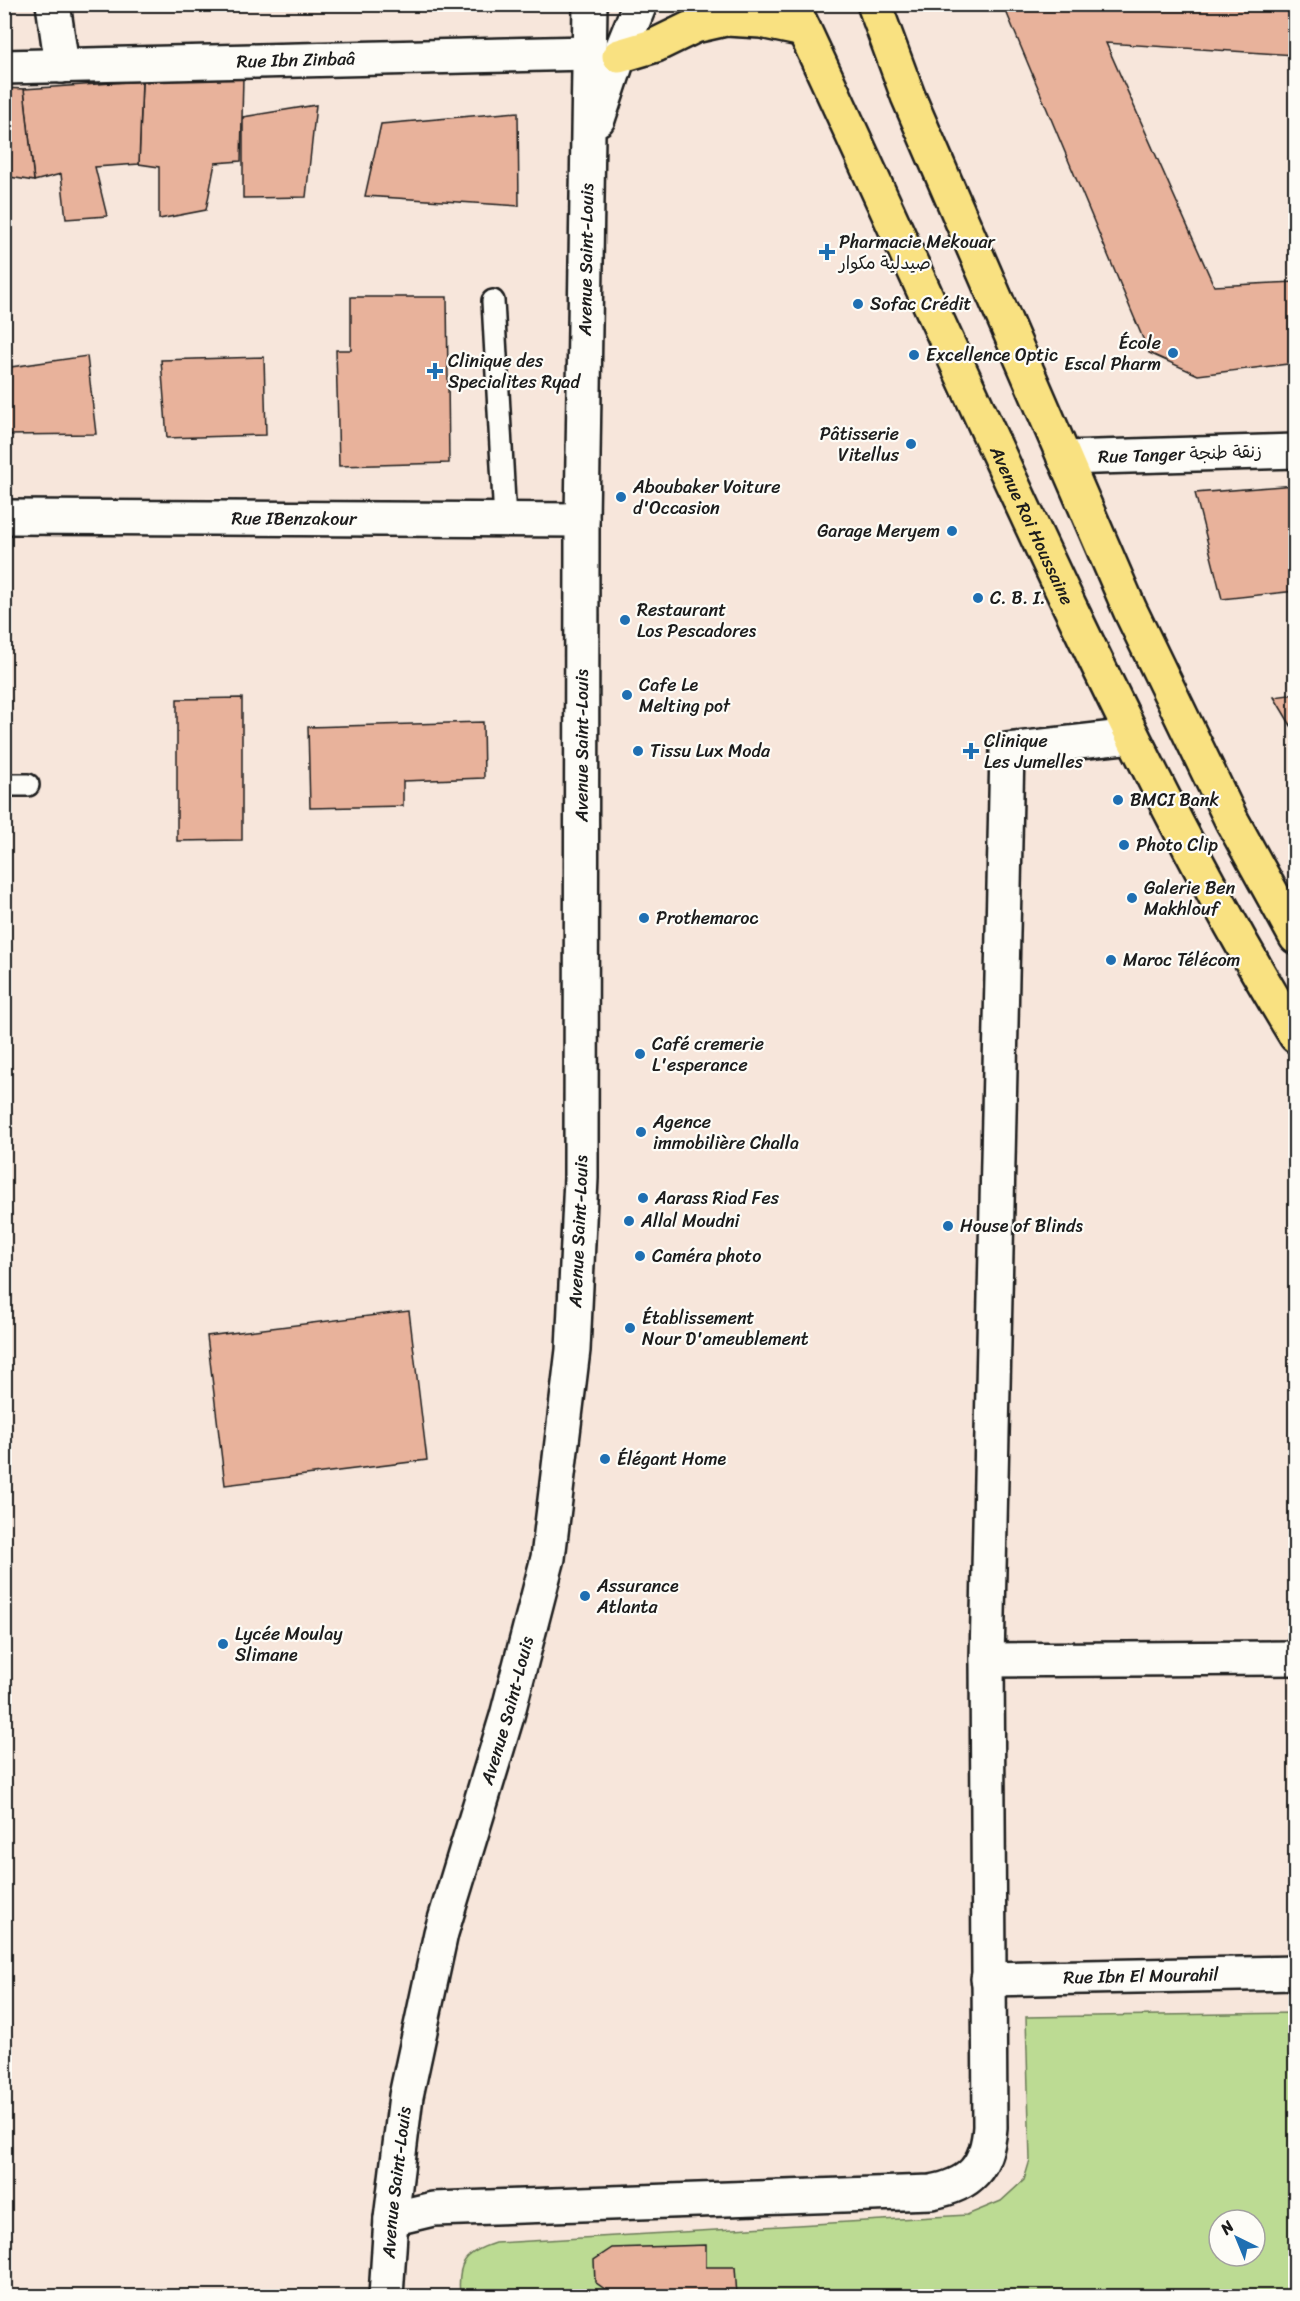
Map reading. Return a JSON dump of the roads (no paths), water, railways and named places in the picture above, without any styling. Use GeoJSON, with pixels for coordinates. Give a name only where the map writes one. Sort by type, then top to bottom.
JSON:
{"type":"FeatureCollection","features":[{"type":"Feature","properties":{"kind":"main road"},"geometry":{"type":"LineString","coordinates":[[874,4],[908,96],[1130,610],[1231,819],[1296,937]]}},
{"type":"Feature","properties":{"kind":"main road"},"geometry":{"type":"LineString","coordinates":[[604,55],[656,45],[678,33],[714,21],[726,19],[761,21],[798,17]]}},
{"type":"Feature","properties":{"kind":"main road","name":"Avenue Roi Houssaine"},"geometry":{"type":"LineString","coordinates":[[798,17],[1132,736],[1254,968],[1296,1035]]}},
{"type":"Feature","properties":{"kind":"street"},"geometry":{"type":"LineString","coordinates":[[53,4],[62,66]]}},
{"type":"Feature","properties":{"kind":"street","name":"Avenue Saint-Louis"},"geometry":{"type":"LineString","coordinates":[[386,2296],[391,2218],[406,2096],[441,1933],[507,1716],[548,1558],[573,1350],[581,1178],[582,520],[589,146],[604,55],[590,4]]}},
{"type":"Feature","properties":{"kind":"street","name":"Avenue Saint-Louis"},"geometry":{"type":"LineString","coordinates":[[604,55],[640,4]]}},
{"type":"Feature","properties":{"kind":"street","name":"Rue Ibn Zinbaâ"},"geometry":{"type":"LineString","coordinates":[[4,67],[604,55]]}},
{"type":"Feature","properties":{"kind":"street","name":"Rue Tanger زنقة طنجة"},"geometry":{"type":"LineString","coordinates":[[1064,458],[1296,451]]}},
{"type":"Feature","properties":{"kind":"street","name":"Rue IBenzakour"},"geometry":{"type":"LineString","coordinates":[[4,517],[582,520]]}},
{"type":"Feature","properties":{"kind":"street"},"geometry":{"type":"LineString","coordinates":[[391,2218],[433,2209],[931,2192],[951,2188],[968,2179],[980,2164],[988,2147],[987,1660],[1007,750],[1132,736]]}},
{"type":"Feature","properties":{"kind":"street"},"geometry":{"type":"LineString","coordinates":[[987,1660],[1296,1658]]}},
{"type":"Feature","properties":{"kind":"street","name":"Rue Ibn El Mourahil"},"geometry":{"type":"LineString","coordinates":[[988,1979],[1296,1973]]}},
{"type":"Feature","properties":{"kind":"lane"},"geometry":{"type":"LineString","coordinates":[[493,301],[505,520]]}},
{"type":"Feature","properties":{"kind":"lane"},"geometry":{"type":"LineString","coordinates":[[4,784],[28,785]]}},
{"type":"Feature","properties":{"kind":"place","name":"Pharmacie Mekouar صيدلية مكوار"},"geometry":{"type":"Point","coordinates":[827,252]}},
{"type":"Feature","properties":{"kind":"place","name":"Sofac Crédit"},"geometry":{"type":"Point","coordinates":[858,304]}},
{"type":"Feature","properties":{"kind":"place","name":"École Escal Pharm"},"geometry":{"type":"Point","coordinates":[1173,353]}},
{"type":"Feature","properties":{"kind":"place","name":"Excellence Optic"},"geometry":{"type":"Point","coordinates":[914,355]}},
{"type":"Feature","properties":{"kind":"place","name":"Clinique des Specialites Ryad"},"geometry":{"type":"Point","coordinates":[435,371]}},
{"type":"Feature","properties":{"kind":"place","name":"Pâtisserie Vitellus"},"geometry":{"type":"Point","coordinates":[911,444]}},
{"type":"Feature","properties":{"kind":"place","name":"Aboubaker Voiture d'Occasion"},"geometry":{"type":"Point","coordinates":[621,497]}},
{"type":"Feature","properties":{"kind":"place","name":"Garage Meryem"},"geometry":{"type":"Point","coordinates":[952,531]}},
{"type":"Feature","properties":{"kind":"place","name":"C. B. I."},"geometry":{"type":"Point","coordinates":[978,598]}},
{"type":"Feature","properties":{"kind":"place","name":"Restaurant Los Pescadores"},"geometry":{"type":"Point","coordinates":[625,620]}},
{"type":"Feature","properties":{"kind":"place","name":"Cafe Le Melting pot"},"geometry":{"type":"Point","coordinates":[627,695]}},
{"type":"Feature","properties":{"kind":"place","name":"Tissu Lux Moda"},"geometry":{"type":"Point","coordinates":[638,751]}},
{"type":"Feature","properties":{"kind":"place","name":"Clinique Les Jumelles"},"geometry":{"type":"Point","coordinates":[971,751]}},
{"type":"Feature","properties":{"kind":"place","name":"BMCI Bank"},"geometry":{"type":"Point","coordinates":[1118,800]}},
{"type":"Feature","properties":{"kind":"place","name":"Photo Clip"},"geometry":{"type":"Point","coordinates":[1124,845]}},
{"type":"Feature","properties":{"kind":"place","name":"Galerie Ben Makhlouf"},"geometry":{"type":"Point","coordinates":[1132,898]}},
{"type":"Feature","properties":{"kind":"place","name":"Prothemaroc"},"geometry":{"type":"Point","coordinates":[644,918]}},
{"type":"Feature","properties":{"kind":"place","name":"Maroc Télécom"},"geometry":{"type":"Point","coordinates":[1111,960]}},
{"type":"Feature","properties":{"kind":"place","name":"Café cremerie L'esperance"},"geometry":{"type":"Point","coordinates":[640,1054]}},
{"type":"Feature","properties":{"kind":"place","name":"Agence immobilière Challa"},"geometry":{"type":"Point","coordinates":[641,1132]}},
{"type":"Feature","properties":{"kind":"place","name":"Aarass Riad Fes"},"geometry":{"type":"Point","coordinates":[643,1198]}},
{"type":"Feature","properties":{"kind":"place","name":"Allal Moudni"},"geometry":{"type":"Point","coordinates":[629,1221]}},
{"type":"Feature","properties":{"kind":"place","name":"House of Blinds"},"geometry":{"type":"Point","coordinates":[948,1226]}},
{"type":"Feature","properties":{"kind":"place","name":"Caméra photo"},"geometry":{"type":"Point","coordinates":[640,1256]}},
{"type":"Feature","properties":{"kind":"place","name":"Établissement Nour D'ameublement"},"geometry":{"type":"Point","coordinates":[630,1328]}},
{"type":"Feature","properties":{"kind":"place","name":"Élégant Home"},"geometry":{"type":"Point","coordinates":[605,1459]}},
{"type":"Feature","properties":{"kind":"place","name":"Assurance Atlanta"},"geometry":{"type":"Point","coordinates":[585,1596]}},
{"type":"Feature","properties":{"kind":"place","name":"Lycée Moulay Slimane"},"geometry":{"type":"Point","coordinates":[223,1644]}}]}
